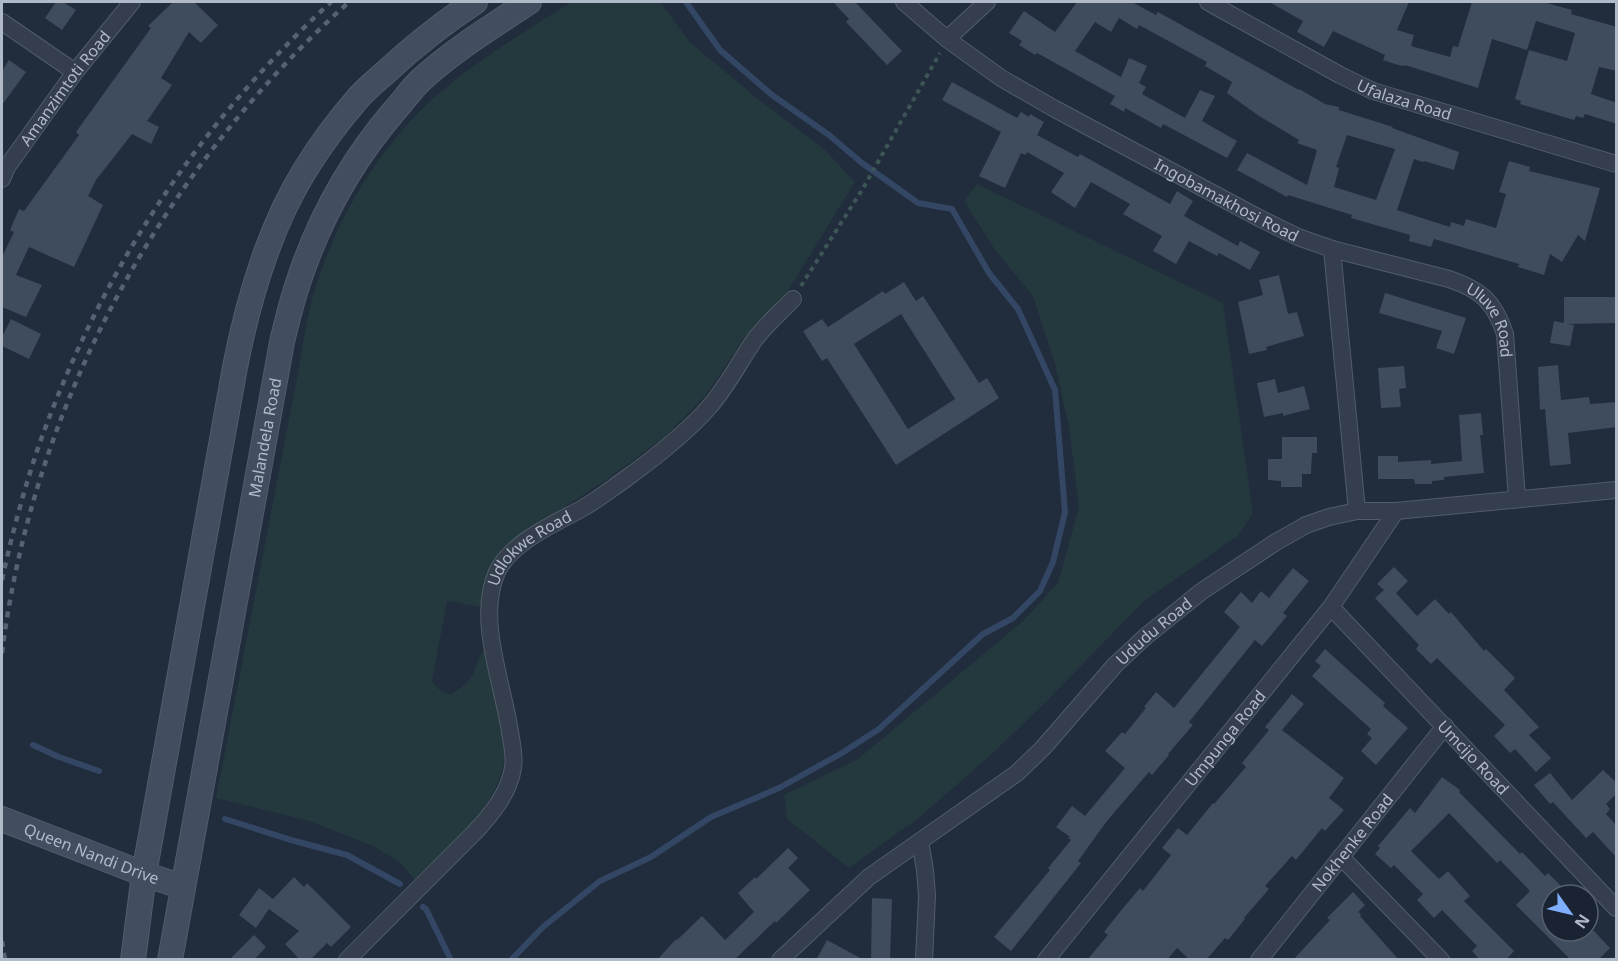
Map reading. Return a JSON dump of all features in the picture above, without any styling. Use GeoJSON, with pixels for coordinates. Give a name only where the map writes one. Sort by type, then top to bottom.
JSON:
{"type":"FeatureCollection","features":[{"type":"Feature","properties":{"kind":"main road"},"geometry":{"type":"LineString","coordinates":[[133,960],[144,874],[235,367],[244,321],[270,243],[304,171],[330,133],[361,95],[440,25],[475,2]]}},
{"type":"Feature","properties":{"kind":"main road","name":"Malandela Road"},"geometry":{"type":"LineString","coordinates":[[170,960],[282,342],[299,281],[313,242],[330,204],[352,166],[383,124],[420,81],[457,50],[529,2]]}},
{"type":"Feature","properties":{"kind":"main road","name":"Queen Nandi Drive"},"geometry":{"type":"LineString","coordinates":[[2,819],[183,887]]}},
{"type":"Feature","properties":{"kind":"street","name":"Amanzimtoti Road"},"geometry":{"type":"LineString","coordinates":[[2,179],[7,167],[75,72],[132,2]]}},
{"type":"Feature","properties":{"kind":"street","name":"Ingobamakhosi Road"},"geometry":{"type":"LineString","coordinates":[[904,2],[947,39],[1001,78],[1261,219],[1298,237],[1332,249]]}},
{"type":"Feature","properties":{"kind":"street"},"geometry":{"type":"LineString","coordinates":[[947,39],[987,2]]}},
{"type":"Feature","properties":{"kind":"street","name":"Ufalaza Road"},"geometry":{"type":"LineString","coordinates":[[1208,2],[1373,91],[1617,164]]}},
{"type":"Feature","properties":{"kind":"street"},"geometry":{"type":"LineString","coordinates":[[2,22],[75,72]]}},
{"type":"Feature","properties":{"kind":"street"},"geometry":{"type":"LineString","coordinates":[[1332,249],[1357,511]]}},
{"type":"Feature","properties":{"kind":"street","name":"Uluve Road"},"geometry":{"type":"LineString","coordinates":[[1332,249],[1449,279],[1477,292],[1490,303],[1499,317],[1505,334],[1517,499]]}},
{"type":"Feature","properties":{"kind":"street","name":"Udlokwe Road"},"geometry":{"type":"LineString","coordinates":[[347,960],[488,818],[503,795],[513,770],[514,753],[507,708],[489,625],[488,606],[498,570],[508,556],[537,533],[585,506],[674,441],[710,407],[762,330],[793,299]]}},
{"type":"Feature","properties":{"kind":"street","name":"Ududu Road"},"geometry":{"type":"LineString","coordinates":[[780,960],[869,877],[1017,773],[1043,748],[1115,665],[1145,637],[1202,591],[1306,525],[1357,511],[1396,511],[1617,490]]}},
{"type":"Feature","properties":{"kind":"street","name":"Umpunga Road"},"geometry":{"type":"LineString","coordinates":[[1046,960],[1330,607],[1396,511]]}},
{"type":"Feature","properties":{"kind":"street","name":"Umcijo Road"},"geometry":{"type":"LineString","coordinates":[[1330,607],[1617,908]]}},
{"type":"Feature","properties":{"kind":"street","name":"Nokhenke Road"},"geometry":{"type":"LineString","coordinates":[[1259,960],[1445,726]]}},
{"type":"Feature","properties":{"kind":"street"},"geometry":{"type":"LineString","coordinates":[[920,841],[927,896],[924,960]]}},
{"type":"Feature","properties":{"kind":"street"},"geometry":{"type":"LineString","coordinates":[[1341,857],[1441,960]]}},
{"type":"Feature","properties":{"kind":"path"},"geometry":{"type":"LineString","coordinates":[[793,299],[862,190],[947,39]]}},
{"type":"Feature","properties":{"kind":"green space"},"geometry":{"type":"Polygon","coordinates":[[[571,2],[660,2],[690,42],[753,95],[825,150],[855,182],[786,294],[745,337],[706,395],[666,436],[609,478],[508,544],[488,571],[481,607],[447,601],[432,681],[437,688],[451,695],[471,677],[484,651],[502,722],[505,746],[503,766],[497,785],[474,820],[414,880],[401,863],[373,846],[309,821],[216,798],[307,320],[316,285],[330,247],[356,195],[372,170],[389,146],[428,103],[479,62],[571,2]]]}},
{"type":"Feature","properties":{"kind":"green space"},"geometry":{"type":"Polygon","coordinates":[[[977,184],[1223,303],[1253,513],[1238,536],[1144,601],[991,755],[921,816],[849,868],[787,819],[784,795],[858,759],[1024,620],[1058,583],[1079,507],[1069,427],[1055,364],[1033,296],[995,250],[964,201],[977,184]]]}},
{"type":"Feature","properties":{"kind":"building"},"geometry":{"type":"Polygon","coordinates":[[[56,2],[63,2],[76,10],[62,30],[45,18],[56,2]]]}},
{"type":"Feature","properties":{"kind":"building"},"geometry":{"type":"Polygon","coordinates":[[[173,2],[194,2],[218,25],[201,43],[189,32],[161,78],[172,85],[147,121],[159,127],[151,144],[132,134],[96,180],[88,196],[103,205],[74,267],[29,247],[16,275],[42,285],[26,317],[2,307],[2,257],[14,232],[10,230],[19,209],[24,211],[79,135],[76,132],[151,28],[148,26],[173,2]]]}},
{"type":"Feature","properties":{"kind":"building"},"geometry":{"type":"Polygon","coordinates":[[[833,2],[855,2],[902,51],[887,65],[846,22],[849,19],[833,2]]]}},
{"type":"Feature","properties":{"kind":"building"},"geometry":{"type":"Polygon","coordinates":[[[1077,2],[1132,2],[1156,15],[1158,12],[1325,104],[1339,107],[1339,110],[1459,152],[1454,170],[1414,159],[1397,210],[1450,227],[1451,222],[1464,226],[1466,219],[1496,228],[1506,194],[1499,192],[1509,161],[1530,167],[1529,171],[1600,188],[1585,241],[1578,235],[1562,262],[1550,254],[1544,275],[1518,267],[1519,264],[1434,239],[1431,247],[1409,241],[1410,235],[1351,218],[1352,215],[1288,195],[1287,197],[1237,170],[1247,153],[1307,185],[1317,150],[1297,143],[1299,140],[1227,93],[1232,82],[1205,66],[1207,62],[1139,25],[1137,29],[1119,18],[1111,32],[1095,22],[1075,51],[1121,77],[1129,58],[1147,66],[1139,83],[1146,87],[1142,94],[1185,118],[1200,90],[1215,96],[1202,121],[1237,141],[1227,158],[1163,124],[1161,128],[1125,108],[1124,112],[1110,104],[1115,96],[1037,53],[1035,55],[1019,45],[1022,41],[1009,33],[1024,11],[1055,32],[1077,2]],[[1347,135],[1336,167],[1339,168],[1334,187],[1376,200],[1395,149],[1347,135]]]}},
{"type":"Feature","properties":{"kind":"building"},"geometry":{"type":"Polygon","coordinates":[[[1269,2],[1409,2],[1397,30],[1414,35],[1411,46],[1450,57],[1453,46],[1458,47],[1472,2],[1543,2],[1572,10],[1571,14],[1617,27],[1617,71],[1599,67],[1591,94],[1617,103],[1617,124],[1585,114],[1583,118],[1576,116],[1574,120],[1520,104],[1521,101],[1515,99],[1529,50],[1567,61],[1575,33],[1536,21],[1527,50],[1492,39],[1478,88],[1383,60],[1385,55],[1333,31],[1324,47],[1297,32],[1303,21],[1269,2]]]}},
{"type":"Feature","properties":{"kind":"building"},"geometry":{"type":"Polygon","coordinates":[[[9,60],[26,72],[2,105],[2,71],[9,60]]]}},
{"type":"Feature","properties":{"kind":"building"},"geometry":{"type":"Polygon","coordinates":[[[952,82],[1017,118],[1021,112],[1029,117],[1030,114],[1044,122],[1037,135],[1078,157],[1080,154],[1170,204],[1177,191],[1193,201],[1184,216],[1238,246],[1240,241],[1260,252],[1250,270],[1219,253],[1217,256],[1189,241],[1176,264],[1153,251],[1162,236],[1123,214],[1130,204],[1091,182],[1075,208],[1051,192],[1064,173],[1027,152],[1026,155],[1021,153],[1005,188],[979,176],[1001,132],[942,100],[952,82]]]}},
{"type":"Feature","properties":{"kind":"building"},"geometry":{"type":"Polygon","coordinates":[[[1279,275],[1288,314],[1297,312],[1304,336],[1249,354],[1238,302],[1263,295],[1259,280],[1279,275]]]}},
{"type":"Feature","properties":{"kind":"building"},"geometry":{"type":"Polygon","coordinates":[[[904,282],[916,301],[923,296],[979,383],[987,378],[999,398],[896,465],[827,358],[822,361],[803,331],[822,319],[828,327],[883,291],[885,294],[904,282]],[[901,314],[854,344],[908,429],[955,399],[901,314]]]}},
{"type":"Feature","properties":{"kind":"building"},"geometry":{"type":"Polygon","coordinates":[[[1385,293],[1466,318],[1454,354],[1436,348],[1442,331],[1379,313],[1385,293]]]}},
{"type":"Feature","properties":{"kind":"building"},"geometry":{"type":"Polygon","coordinates":[[[1564,297],[1617,297],[1617,323],[1567,324],[1574,325],[1570,346],[1550,343],[1554,321],[1564,323],[1564,297]]]}},
{"type":"Feature","properties":{"kind":"building"},"geometry":{"type":"Polygon","coordinates":[[[11,319],[41,334],[29,359],[2,346],[2,337],[11,319]]]}},
{"type":"Feature","properties":{"kind":"building"},"geometry":{"type":"Polygon","coordinates":[[[1558,365],[1561,400],[1589,397],[1590,404],[1617,402],[1617,427],[1568,433],[1571,464],[1550,466],[1545,409],[1540,410],[1538,367],[1558,365]]]}},
{"type":"Feature","properties":{"kind":"building"},"geometry":{"type":"Polygon","coordinates":[[[1404,366],[1406,388],[1399,389],[1401,407],[1381,408],[1378,368],[1404,366]]]}},
{"type":"Feature","properties":{"kind":"building"},"geometry":{"type":"Polygon","coordinates":[[[1275,379],[1278,393],[1304,386],[1310,409],[1283,416],[1283,413],[1264,417],[1257,383],[1275,379]]]}},
{"type":"Feature","properties":{"kind":"building"},"geometry":{"type":"Polygon","coordinates":[[[1481,413],[1483,435],[1480,435],[1484,473],[1444,477],[1444,480],[1432,481],[1432,484],[1415,484],[1414,479],[1378,479],[1378,456],[1398,456],[1398,462],[1431,460],[1431,464],[1462,461],[1459,415],[1481,413]]]}},
{"type":"Feature","properties":{"kind":"building"},"geometry":{"type":"Polygon","coordinates":[[[1282,437],[1317,437],[1317,453],[1312,453],[1311,474],[1302,474],[1302,487],[1281,487],[1281,481],[1268,480],[1268,459],[1282,459],[1282,437]]]}},
{"type":"Feature","properties":{"kind":"building"},"geometry":{"type":"Polygon","coordinates":[[[1394,567],[1408,581],[1396,593],[1417,616],[1435,599],[1449,614],[1451,612],[1484,651],[1486,649],[1515,678],[1504,690],[1539,727],[1529,735],[1551,758],[1536,772],[1515,749],[1510,753],[1494,736],[1505,725],[1437,658],[1431,664],[1416,649],[1419,645],[1375,598],[1384,590],[1377,584],[1394,567]]]}},
{"type":"Feature","properties":{"kind":"building"},"geometry":{"type":"Polygon","coordinates":[[[1293,568],[1309,581],[1283,613],[1287,616],[1262,646],[1255,640],[1189,722],[1193,725],[1169,755],[1152,775],[1149,772],[1107,821],[1078,861],[1081,863],[1011,951],[994,937],[1050,870],[1048,868],[1071,840],[1056,827],[1072,806],[1085,816],[1125,768],[1105,751],[1122,732],[1125,734],[1156,692],[1174,708],[1240,627],[1224,612],[1241,592],[1252,603],[1261,591],[1269,598],[1293,568]]]}},
{"type":"Feature","properties":{"kind":"building"},"geometry":{"type":"Polygon","coordinates":[[[1325,649],[1385,703],[1383,706],[1408,728],[1376,765],[1361,751],[1372,738],[1367,734],[1371,729],[1312,676],[1321,666],[1315,661],[1325,649]]]}},
{"type":"Feature","properties":{"kind":"building"},"geometry":{"type":"Polygon","coordinates":[[[1292,694],[1304,704],[1282,730],[1344,778],[1329,798],[1344,810],[1325,831],[1322,828],[1296,860],[1292,856],[1265,886],[1269,889],[1228,940],[1225,938],[1206,960],[1190,960],[1177,948],[1167,960],[1087,960],[1108,935],[1104,932],[1119,913],[1140,888],[1143,891],[1171,855],[1162,848],[1178,828],[1187,835],[1246,767],[1242,763],[1269,730],[1265,727],[1292,694]]]}},
{"type":"Feature","properties":{"kind":"building"},"geometry":{"type":"Polygon","coordinates":[[[1603,770],[1617,783],[1617,793],[1606,804],[1610,809],[1606,814],[1617,826],[1617,858],[1593,832],[1586,838],[1553,802],[1550,804],[1534,785],[1550,773],[1572,800],[1603,770]]]}},
{"type":"Feature","properties":{"kind":"building"},"geometry":{"type":"Polygon","coordinates":[[[1442,777],[1460,790],[1459,792],[1520,854],[1522,852],[1545,876],[1548,873],[1558,883],[1540,883],[1540,929],[1516,905],[1530,891],[1500,860],[1497,863],[1449,813],[1411,851],[1439,879],[1448,871],[1470,896],[1464,901],[1514,951],[1506,960],[1480,960],[1472,951],[1477,946],[1442,910],[1434,918],[1417,900],[1423,894],[1394,865],[1391,868],[1375,854],[1380,848],[1378,846],[1410,808],[1415,813],[1442,777]]]}},
{"type":"Feature","properties":{"kind":"building"},"geometry":{"type":"Polygon","coordinates":[[[788,848],[798,858],[788,868],[810,890],[734,960],[657,960],[702,916],[725,940],[754,912],[738,893],[788,848]]]}},
{"type":"Feature","properties":{"kind":"building"},"geometry":{"type":"Polygon","coordinates":[[[294,877],[304,887],[307,883],[351,927],[331,947],[327,943],[310,960],[300,960],[285,944],[299,931],[269,909],[256,928],[239,915],[259,888],[273,899],[294,877]]]}},
{"type":"Feature","properties":{"kind":"building"},"geometry":{"type":"Polygon","coordinates":[[[1353,892],[1365,905],[1358,912],[1360,916],[1399,960],[1293,960],[1330,920],[1327,918],[1353,892]]]}},
{"type":"Feature","properties":{"kind":"building"},"geometry":{"type":"Polygon","coordinates":[[[872,898],[892,899],[890,960],[871,960],[872,898]]]}},
{"type":"Feature","properties":{"kind":"building"},"geometry":{"type":"Polygon","coordinates":[[[254,935],[266,947],[254,960],[229,960],[254,935]]]}},
{"type":"Feature","properties":{"kind":"building"},"geometry":{"type":"Polygon","coordinates":[[[1600,937],[1610,948],[1598,960],[1571,960],[1554,943],[1600,943],[1600,937]]]}},
{"type":"Feature","properties":{"kind":"building"},"geometry":{"type":"Polygon","coordinates":[[[827,940],[864,960],[816,960],[827,940]]]}},
{"type":"Feature","properties":{"kind":"waterway"},"geometry":{"type":"LineString","coordinates":[[511,960],[543,927],[600,881],[651,857],[711,817],[779,788],[842,753],[879,729],[983,634],[1013,618],[1040,591],[1053,562],[1065,512],[1055,390],[1018,309],[989,273],[952,209],[918,203],[772,95],[720,50],[686,2]]}},
{"type":"Feature","properties":{"kind":"waterway"},"geometry":{"type":"LineString","coordinates":[[33,745],[99,771]]}},
{"type":"Feature","properties":{"kind":"waterway"},"geometry":{"type":"LineString","coordinates":[[225,819],[347,855],[400,884]]}},
{"type":"Feature","properties":{"kind":"waterway"},"geometry":{"type":"LineString","coordinates":[[423,907],[451,960]]}},
{"type":"Feature","properties":{"kind":"railway"},"geometry":{"type":"LineString","coordinates":[[2,580],[28,478],[39,445],[64,381],[92,320],[123,262],[158,205],[196,151],[237,99],[331,2]]}},
{"type":"Feature","properties":{"kind":"railway"},"geometry":{"type":"LineString","coordinates":[[2,653],[18,560],[43,470],[76,382],[117,297],[165,216],[220,139],[282,68],[349,2]]}},
{"type":"Feature","properties":{"kind":"railway"},"geometry":{"type":"LineString","coordinates":[[2,941],[5,960]]}}]}
